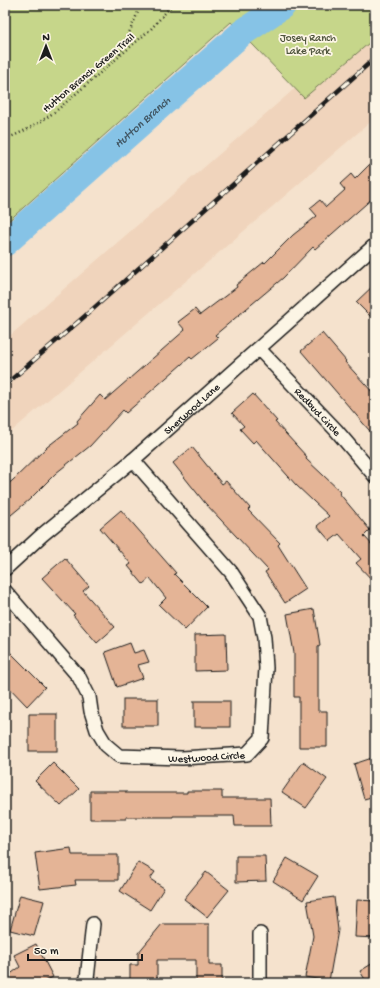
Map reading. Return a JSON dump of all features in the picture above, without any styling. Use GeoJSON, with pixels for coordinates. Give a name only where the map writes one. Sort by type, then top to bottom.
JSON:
{"type":"FeatureCollection","features":[{"type":"Feature","properties":{"kind":"street","name":"Sherwood Lane"},"geometry":{"type":"LineString","coordinates":[[5,569],[42,535],[133,460],[375,245]]}},
{"type":"Feature","properties":{"kind":"street","name":"Redbud Circle"},"geometry":{"type":"LineString","coordinates":[[259,349],[336,430],[375,476]]}},
{"type":"Feature","properties":{"kind":"street","name":"Westwood Circle"},"geometry":{"type":"LineString","coordinates":[[5,591],[79,677],[89,697],[91,711],[97,730],[106,745],[120,756],[182,758],[247,754],[262,738],[266,668],[264,638],[260,616],[231,572],[133,460]]}},
{"type":"Feature","properties":{"kind":"street"},"geometry":{"type":"LineString","coordinates":[[84,983],[87,978],[93,924]]}},
{"type":"Feature","properties":{"kind":"street"},"geometry":{"type":"LineString","coordinates":[[260,934],[260,983]]}},
{"type":"Feature","properties":{"kind":"path"},"geometry":{"type":"LineString","coordinates":[[120,55],[141,5]]}},
{"type":"Feature","properties":{"kind":"path","name":"Hutton Branch Green Trail"},"geometry":{"type":"LineString","coordinates":[[5,139],[40,123],[151,29],[172,5]]}},
{"type":"Feature","properties":{"kind":"shaded area"},"geometry":{"type":"Polygon","coordinates":[[[375,19],[375,118],[5,437],[5,340],[375,19]]]}},
{"type":"Feature","properties":{"kind":"green space","name":"Josey Ranch Lake Park"},"geometry":{"type":"Polygon","coordinates":[[[5,5],[375,5],[375,38],[304,98],[231,22],[5,224],[5,5]]]}},
{"type":"Feature","properties":{"kind":"building"},"geometry":{"type":"Polygon","coordinates":[[[375,159],[375,196],[315,249],[313,247],[283,278],[215,335],[218,338],[192,359],[190,357],[126,413],[123,410],[90,446],[56,473],[29,500],[5,520],[5,486],[47,447],[78,423],[77,421],[100,395],[105,400],[185,330],[178,322],[195,309],[200,315],[237,287],[236,285],[264,262],[265,263],[293,235],[317,216],[310,208],[320,200],[326,207],[345,190],[340,184],[351,174],[355,179],[375,159]]]}},
{"type":"Feature","properties":{"kind":"building"},"geometry":{"type":"Polygon","coordinates":[[[375,284],[375,321],[356,302],[375,284]]]}},
{"type":"Feature","properties":{"kind":"building"},"geometry":{"type":"Polygon","coordinates":[[[322,333],[346,361],[345,362],[375,395],[375,437],[301,351],[322,333]]]}},
{"type":"Feature","properties":{"kind":"building"},"geometry":{"type":"Polygon","coordinates":[[[253,394],[277,421],[275,422],[307,457],[306,459],[341,492],[339,493],[370,530],[364,536],[375,548],[375,583],[356,563],[361,559],[339,534],[330,541],[317,526],[329,516],[296,485],[256,440],[253,443],[240,429],[244,426],[232,413],[253,394]]]}},
{"type":"Feature","properties":{"kind":"building"},"geometry":{"type":"Polygon","coordinates":[[[192,447],[222,484],[226,481],[250,508],[248,510],[280,543],[278,545],[306,589],[285,603],[265,572],[268,570],[205,503],[173,463],[192,447]]]}},
{"type":"Feature","properties":{"kind":"building"},"geometry":{"type":"Polygon","coordinates":[[[121,510],[176,573],[174,574],[207,607],[185,630],[159,605],[166,598],[150,578],[143,584],[128,566],[131,564],[100,528],[121,510]]]}},
{"type":"Feature","properties":{"kind":"building"},"geometry":{"type":"Polygon","coordinates":[[[65,558],[89,586],[83,591],[115,627],[97,643],[73,615],[75,614],[42,578],[65,558]]]}},
{"type":"Feature","properties":{"kind":"building"},"geometry":{"type":"Polygon","coordinates":[[[314,609],[320,645],[318,646],[318,711],[327,711],[327,747],[299,747],[299,697],[294,697],[294,653],[287,614],[314,609]]]}},
{"type":"Feature","properties":{"kind":"building"},"geometry":{"type":"Polygon","coordinates":[[[226,634],[227,670],[195,671],[195,635],[226,634]]]}},
{"type":"Feature","properties":{"kind":"building"},"geometry":{"type":"Polygon","coordinates":[[[130,643],[134,653],[144,650],[149,662],[138,665],[143,678],[117,687],[105,652],[130,643]]]}},
{"type":"Feature","properties":{"kind":"building"},"geometry":{"type":"Polygon","coordinates":[[[5,647],[45,687],[27,706],[5,683],[5,647]]]}},
{"type":"Feature","properties":{"kind":"building"},"geometry":{"type":"Polygon","coordinates":[[[123,699],[158,699],[158,726],[123,726],[123,699]]]}},
{"type":"Feature","properties":{"kind":"building"},"geometry":{"type":"Polygon","coordinates":[[[194,701],[230,701],[230,727],[194,727],[194,701]]]}},
{"type":"Feature","properties":{"kind":"building"},"geometry":{"type":"Polygon","coordinates":[[[29,714],[57,714],[57,751],[29,751],[29,714]]]}},
{"type":"Feature","properties":{"kind":"building"},"geometry":{"type":"Polygon","coordinates":[[[375,757],[375,796],[364,799],[354,764],[375,757]]]}},
{"type":"Feature","properties":{"kind":"building"},"geometry":{"type":"Polygon","coordinates":[[[303,762],[327,779],[306,808],[282,792],[303,762]]]}},
{"type":"Feature","properties":{"kind":"building"},"geometry":{"type":"Polygon","coordinates":[[[53,763],[79,789],[61,806],[35,781],[53,763]]]}},
{"type":"Feature","properties":{"kind":"building"},"geometry":{"type":"Polygon","coordinates":[[[90,791],[126,791],[126,793],[187,793],[187,791],[222,791],[222,798],[270,798],[271,826],[235,826],[234,816],[173,816],[126,817],[126,819],[90,819],[90,791]]]}},
{"type":"Feature","properties":{"kind":"building"},"geometry":{"type":"Polygon","coordinates":[[[71,848],[72,855],[118,855],[118,880],[75,880],[76,885],[40,889],[35,853],[71,848]]]}},
{"type":"Feature","properties":{"kind":"building"},"geometry":{"type":"Polygon","coordinates":[[[236,856],[265,856],[266,881],[236,882],[236,856]]]}},
{"type":"Feature","properties":{"kind":"building"},"geometry":{"type":"Polygon","coordinates":[[[287,858],[318,876],[303,900],[273,881],[287,858]]]}},
{"type":"Feature","properties":{"kind":"building"},"geometry":{"type":"Polygon","coordinates":[[[138,862],[155,872],[150,879],[164,888],[150,910],[120,891],[138,862]]]}},
{"type":"Feature","properties":{"kind":"building"},"geometry":{"type":"Polygon","coordinates":[[[206,872],[229,890],[207,917],[184,899],[206,872]]]}},
{"type":"Feature","properties":{"kind":"building"},"geometry":{"type":"Polygon","coordinates":[[[20,895],[44,901],[34,936],[10,930],[20,895]]]}},
{"type":"Feature","properties":{"kind":"building"},"geometry":{"type":"Polygon","coordinates":[[[334,897],[338,930],[329,981],[305,977],[313,936],[307,901],[334,897]]]}},
{"type":"Feature","properties":{"kind":"building"},"geometry":{"type":"Polygon","coordinates":[[[357,900],[375,901],[375,938],[355,937],[357,900]]]}},
{"type":"Feature","properties":{"kind":"building"},"geometry":{"type":"Polygon","coordinates":[[[162,924],[209,924],[209,965],[222,965],[222,983],[196,983],[196,960],[157,960],[157,983],[130,983],[130,965],[138,965],[138,953],[162,924]]]}},
{"type":"Feature","properties":{"kind":"building"},"geometry":{"type":"Polygon","coordinates":[[[36,944],[53,977],[41,983],[5,983],[5,978],[20,967],[14,955],[36,944]]]}},
{"type":"Feature","properties":{"kind":"building"},"geometry":{"type":"Polygon","coordinates":[[[375,962],[375,983],[367,983],[360,971],[375,962]]]}},
{"type":"Feature","properties":{"kind":"waterway","name":"Hutton Branch"},"geometry":{"type":"LineString","coordinates":[[5,243],[242,33],[283,5]]}},
{"type":"Feature","properties":{"kind":"railway"},"geometry":{"type":"LineString","coordinates":[[5,385],[85,316],[375,58]]}}]}
